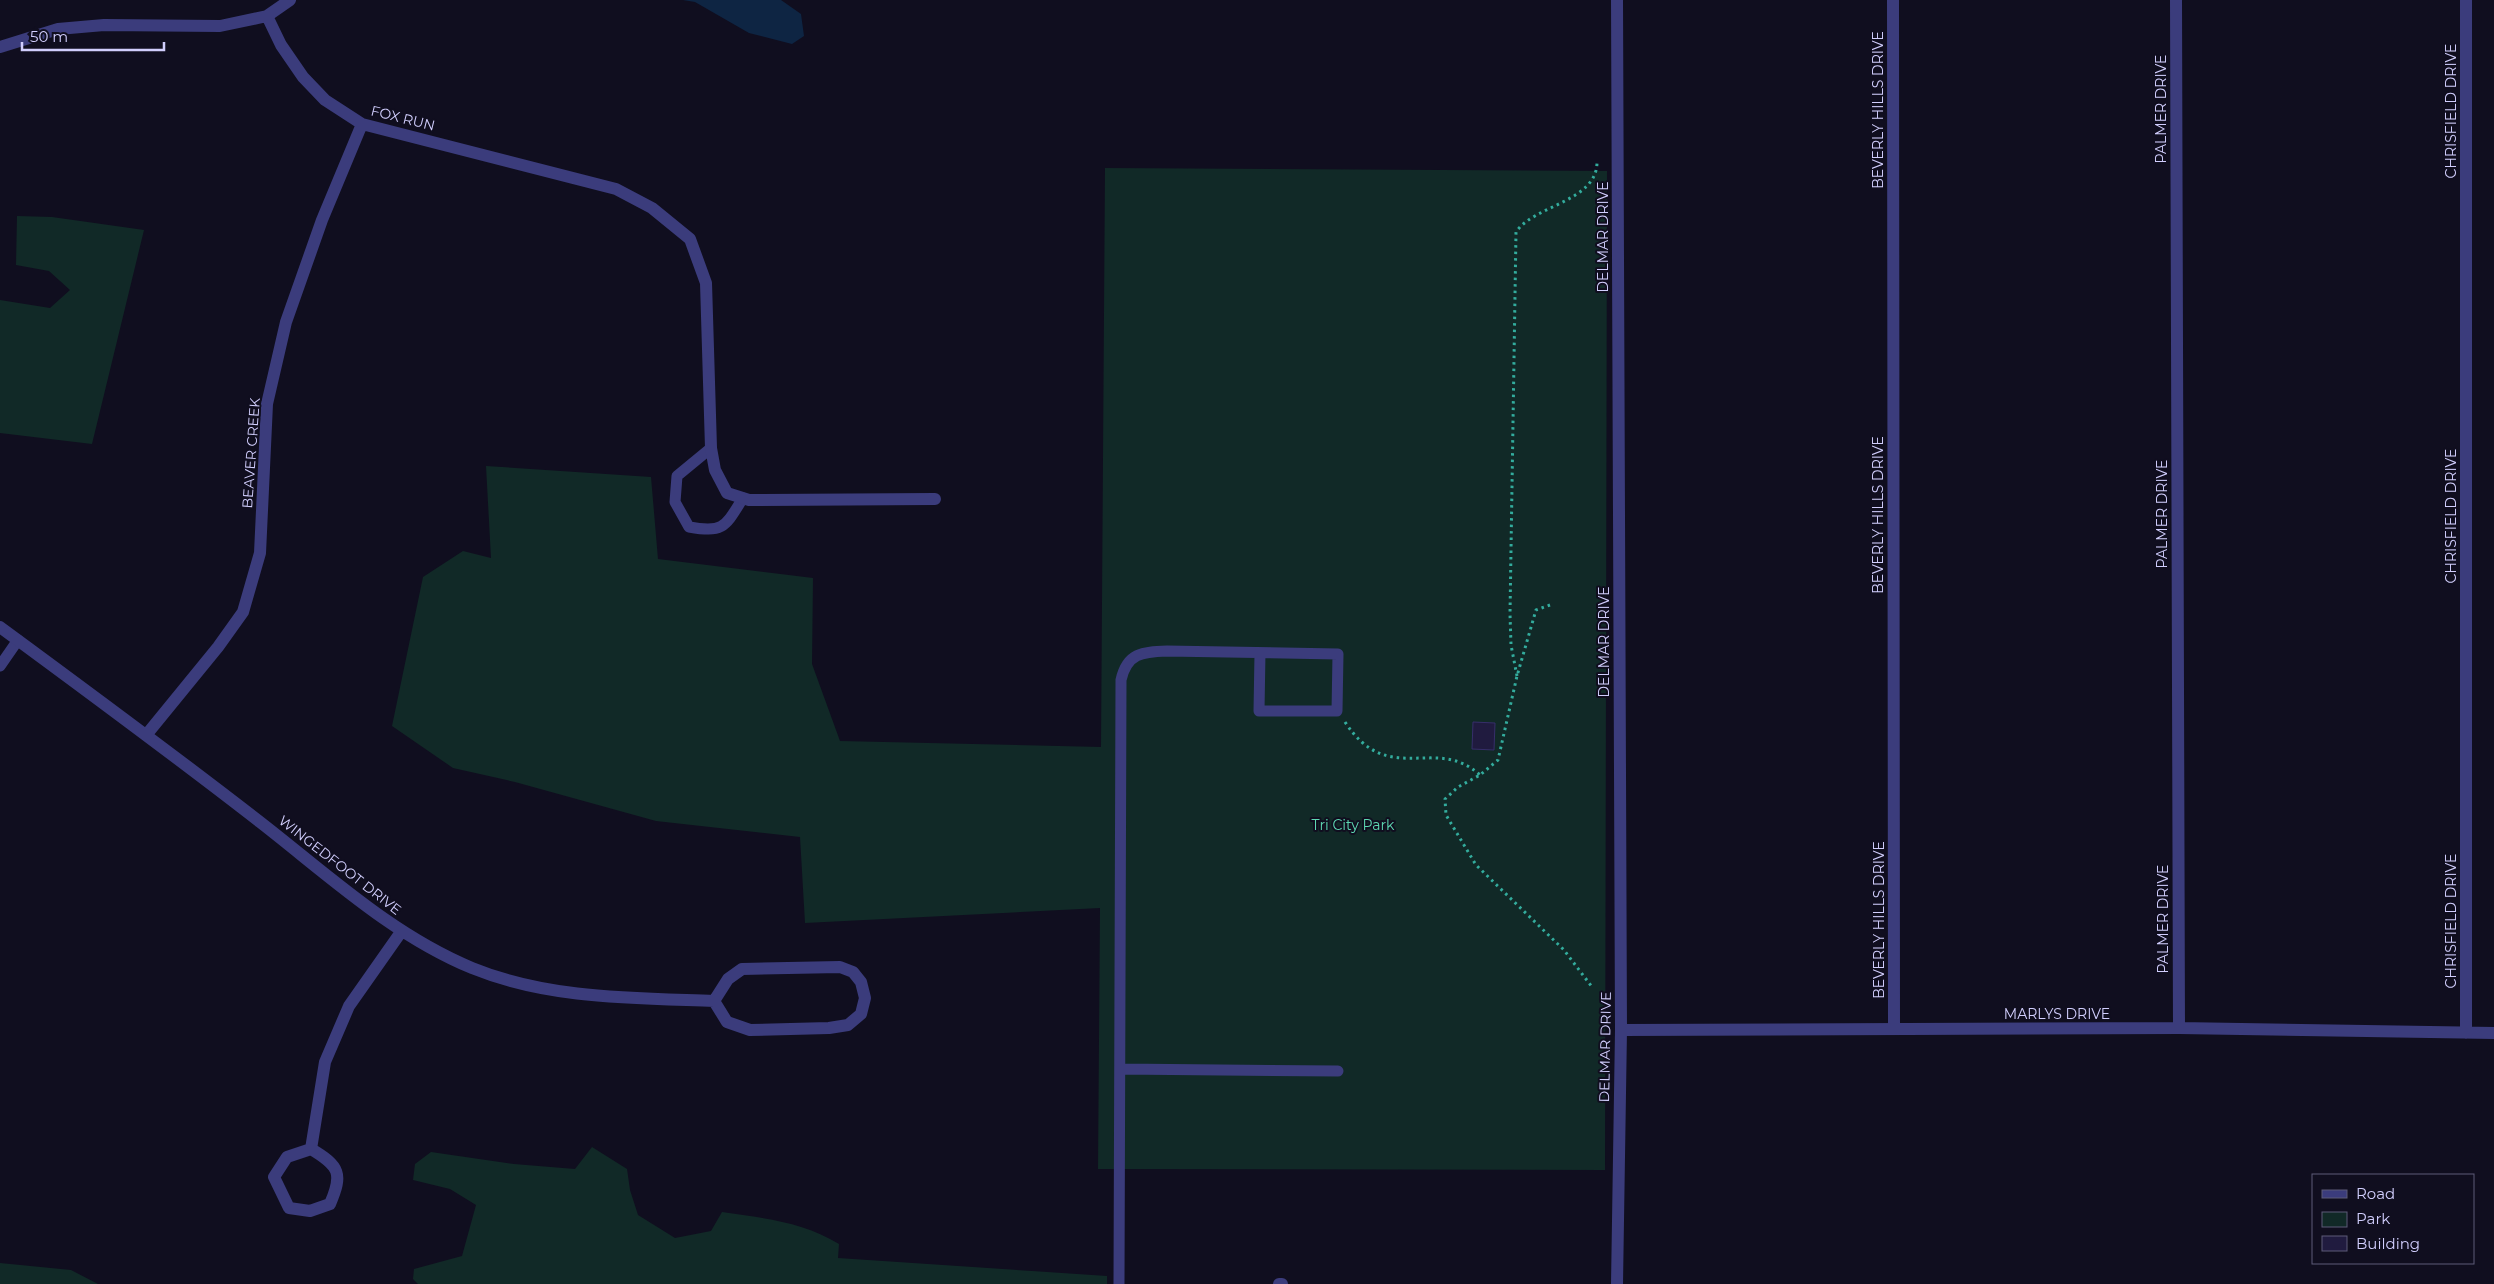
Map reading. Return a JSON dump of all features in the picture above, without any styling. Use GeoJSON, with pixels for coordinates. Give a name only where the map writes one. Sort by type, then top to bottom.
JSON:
{"type":"FeatureCollection","features":[{"type":"Feature","properties":{"kind":"street"},"geometry":{"type":"LineString","coordinates":[[0,46],[58,29],[104,24],[220,26],[267,16],[290,0]]}},
{"type":"Feature","properties":{"kind":"street","name":"DELMAR DRIVE"},"geometry":{"type":"LineString","coordinates":[[1617,0],[1621,1030],[1617,1284]]}},
{"type":"Feature","properties":{"kind":"street","name":"BEVERLY HILLS DRIVE"},"geometry":{"type":"LineString","coordinates":[[1893,0],[1894,1029]]}},
{"type":"Feature","properties":{"kind":"street","name":"PALMER DRIVE"},"geometry":{"type":"LineString","coordinates":[[2176,0],[2178,1028]]}},
{"type":"Feature","properties":{"kind":"street","name":"CHRISFIELD DRIVE"},"geometry":{"type":"LineString","coordinates":[[2466,0],[2466,1033]]}},
{"type":"Feature","properties":{"kind":"street","name":"FOX RUN"},"geometry":{"type":"LineString","coordinates":[[267,16],[281,45],[303,77],[325,100],[362,124],[616,189],[652,208],[690,239],[706,283],[711,448],[715,470],[727,493],[743,498]]}},
{"type":"Feature","properties":{"kind":"street","name":"BEAVER CREEK"},"geometry":{"type":"LineString","coordinates":[[147,734],[218,647],[243,612],[260,553],[267,404],[286,322],[322,220],[362,124]]}},
{"type":"Feature","properties":{"kind":"street"},"geometry":{"type":"LineString","coordinates":[[743,498],[749,500],[935,499]]}},
{"type":"Feature","properties":{"kind":"street","name":"WINGEDFOOT DRIVE"},"geometry":{"type":"LineString","coordinates":[[0,627],[147,734],[401,932],[471,968],[538,989],[634,998],[714,1001]]}},
{"type":"Feature","properties":{"kind":"street"},"geometry":{"type":"LineString","coordinates":[[312,1149],[325,1062],[349,1006],[401,932]]}},
{"type":"Feature","properties":{"kind":"street"},"geometry":{"type":"LineString","coordinates":[[840,967],[853,972],[861,982],[865,998],[861,1014],[848,1025],[829,1028],[750,1030],[727,1022],[714,1001],[728,979],[742,969],[840,967]]}},
{"type":"Feature","properties":{"kind":"street","name":"MARLYS DRIVE"},"geometry":{"type":"LineString","coordinates":[[1621,1030],[2178,1028],[2494,1033]]}},
{"type":"Feature","properties":{"kind":"street"},"geometry":{"type":"LineString","coordinates":[[312,1149],[328,1159],[336,1170],[338,1185],[330,1204],[310,1211],[289,1208],[274,1177],[288,1157],[312,1149]]}},
{"type":"Feature","properties":{"kind":"lane"},"geometry":{"type":"LineString","coordinates":[[711,448],[677,476],[675,502],[689,527],[710,531],[727,523],[743,498]]}},
{"type":"Feature","properties":{"kind":"lane"},"geometry":{"type":"LineString","coordinates":[[0,666],[18,640]]}},
{"type":"Feature","properties":{"kind":"lane"},"geometry":{"type":"LineString","coordinates":[[1119,1284],[1121,680],[1124,666],[1139,654],[1153,651],[1338,654],[1337,711],[1259,710],[1260,653]]}},
{"type":"Feature","properties":{"kind":"lane"},"geometry":{"type":"LineString","coordinates":[[1120,1069],[1338,1071]]}},
{"type":"Feature","properties":{"kind":"path"},"geometry":{"type":"LineString","coordinates":[[1517,676],[1511,645],[1510,614],[1516,232],[1522,222],[1559,205],[1584,188],[1597,173],[1598,163]]}},
{"type":"Feature","properties":{"kind":"path"},"geometry":{"type":"LineString","coordinates":[[1550,605],[1536,610],[1517,676],[1498,760],[1480,775],[1458,786],[1445,799],[1446,815],[1476,865],[1564,950],[1592,987]]}},
{"type":"Feature","properties":{"kind":"path"},"geometry":{"type":"LineString","coordinates":[[1337,711],[1354,736],[1369,749],[1382,755],[1394,759],[1459,760],[1469,765],[1480,775]]}},
{"type":"Feature","properties":{"kind":"green space","name":"Tri City Park"},"geometry":{"type":"Polygon","coordinates":[[[1105,168],[1607,171],[1605,1170],[1098,1169],[1100,908],[805,923],[800,837],[656,821],[515,782],[453,768],[392,726],[423,577],[463,551],[491,558],[486,466],[651,477],[658,559],[813,578],[812,664],[840,741],[1101,747],[1105,168]]]}},
{"type":"Feature","properties":{"kind":"green space"},"geometry":{"type":"Polygon","coordinates":[[[17,216],[52,217],[144,230],[92,444],[0,433],[0,300],[50,308],[70,290],[49,271],[16,265],[17,216]]]}},
{"type":"Feature","properties":{"kind":"green space"},"geometry":{"type":"Polygon","coordinates":[[[592,1147],[627,1169],[630,1190],[638,1215],[675,1238],[711,1231],[722,1212],[783,1222],[812,1231],[839,1244],[838,1258],[1107,1276],[1107,1284],[418,1284],[413,1279],[414,1269],[462,1256],[476,1205],[450,1189],[413,1180],[415,1164],[431,1152],[514,1164],[575,1169],[592,1147]]]}},
{"type":"Feature","properties":{"kind":"green space"},"geometry":{"type":"Polygon","coordinates":[[[0,1263],[71,1270],[98,1284],[0,1284],[0,1263]]]}},
{"type":"Feature","properties":{"kind":"water"},"geometry":{"type":"Polygon","coordinates":[[[683,0],[781,0],[801,14],[804,36],[792,44],[749,33],[695,2],[683,0]]]}},
{"type":"Feature","properties":{"kind":"building"},"geometry":{"type":"Polygon","coordinates":[[[1473,722],[1495,723],[1494,750],[1472,749],[1473,722]]]}}]}
